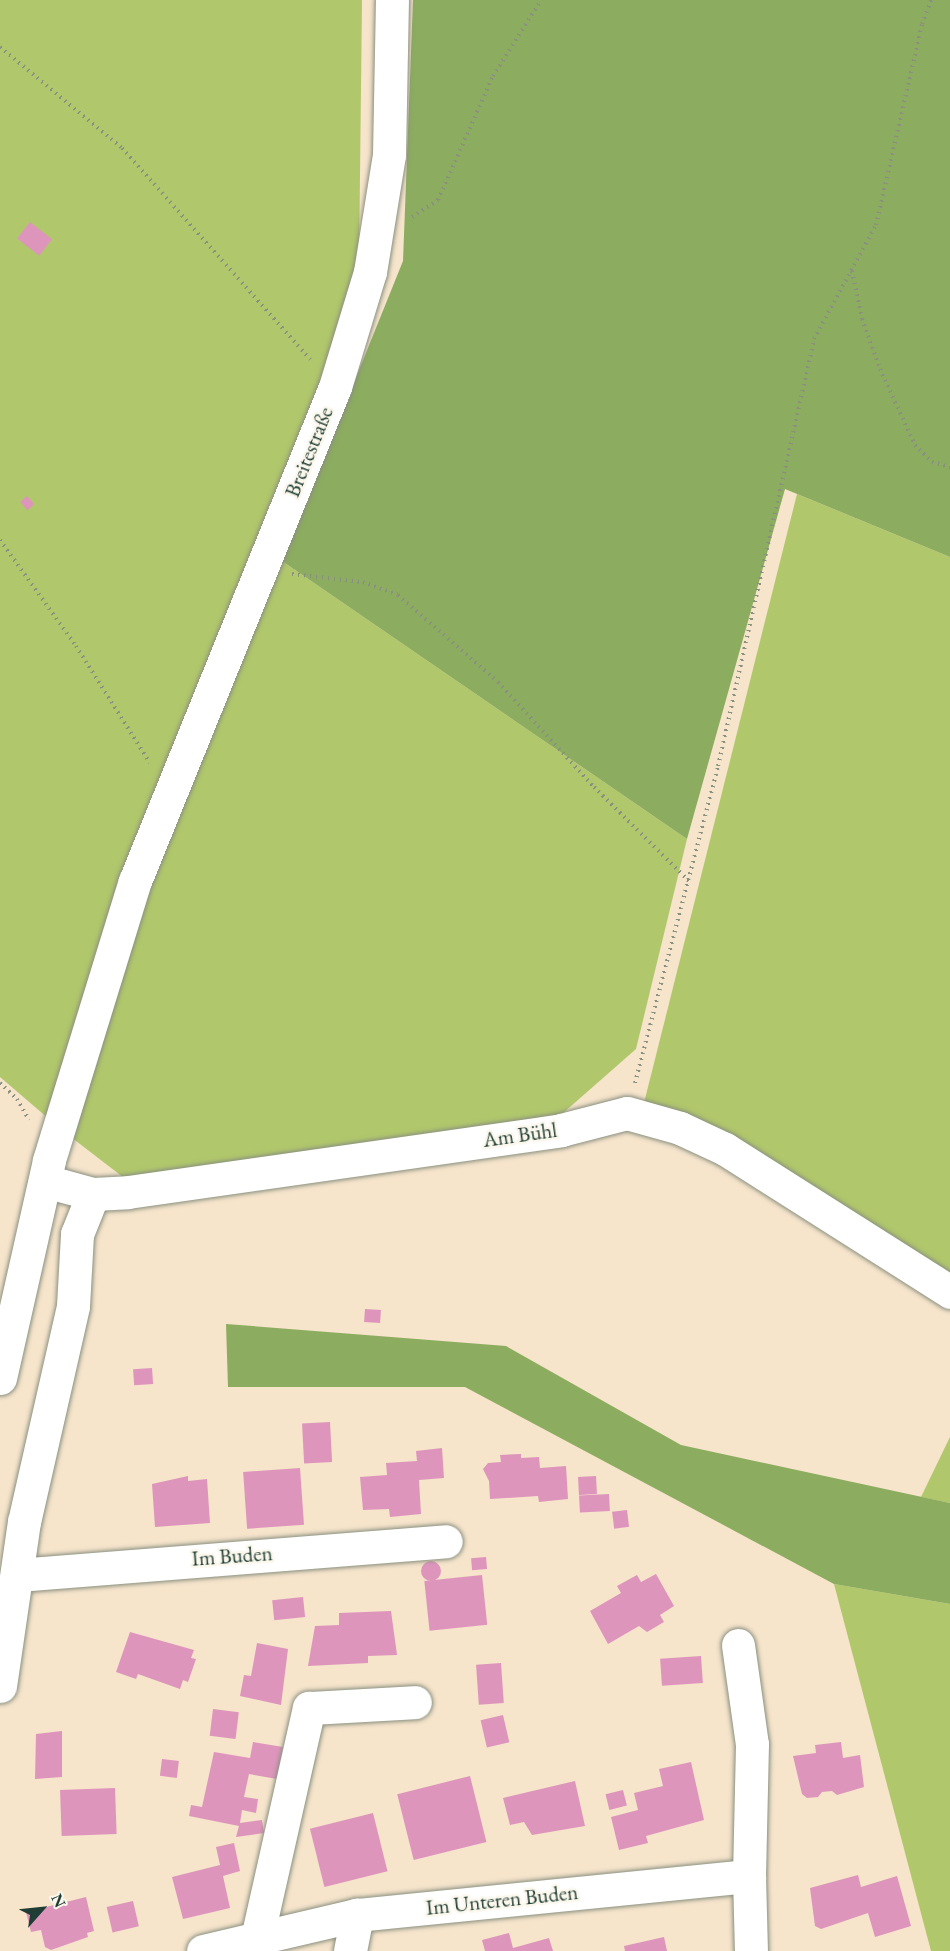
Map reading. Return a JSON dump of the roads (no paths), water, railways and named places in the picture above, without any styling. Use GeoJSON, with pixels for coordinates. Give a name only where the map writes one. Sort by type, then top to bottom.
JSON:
{"type":"FeatureCollection","features":[{"type":"Feature","properties":{"kind":"street","name":"Breitestraße"},"geometry":{"type":"LineString","coordinates":[[0,1378],[45,1181],[95,1004],[135,881],[172,784],[335,387],[370,272],[389,155],[392,0]]}},
{"type":"Feature","properties":{"kind":"street","name":"Am Bühl"},"geometry":{"type":"LineString","coordinates":[[45,1181],[93,1194],[129,1192],[561,1130],[627,1113],[680,1128],[725,1149],[950,1292]]}},
{"type":"Feature","properties":{"kind":"street"},"geometry":{"type":"LineString","coordinates":[[0,1686],[24,1522],[73,1306],[77,1234],[93,1194]]}},
{"type":"Feature","properties":{"kind":"street","name":"Im Buden"},"geometry":{"type":"LineString","coordinates":[[18,1575],[446,1541]]}},
{"type":"Feature","properties":{"kind":"street"},"geometry":{"type":"LineString","coordinates":[[738,1645],[752,1744],[749,1876],[751,1951]]}},
{"type":"Feature","properties":{"kind":"street"},"geometry":{"type":"LineString","coordinates":[[257,1938],[309,1708],[415,1702]]}},
{"type":"Feature","properties":{"kind":"street","name":"Im Unteren Buden"},"geometry":{"type":"LineString","coordinates":[[203,1951],[357,1914],[749,1876]]}},
{"type":"Feature","properties":{"kind":"street"},"geometry":{"type":"LineString","coordinates":[[350,1951],[357,1914]]}}]}
